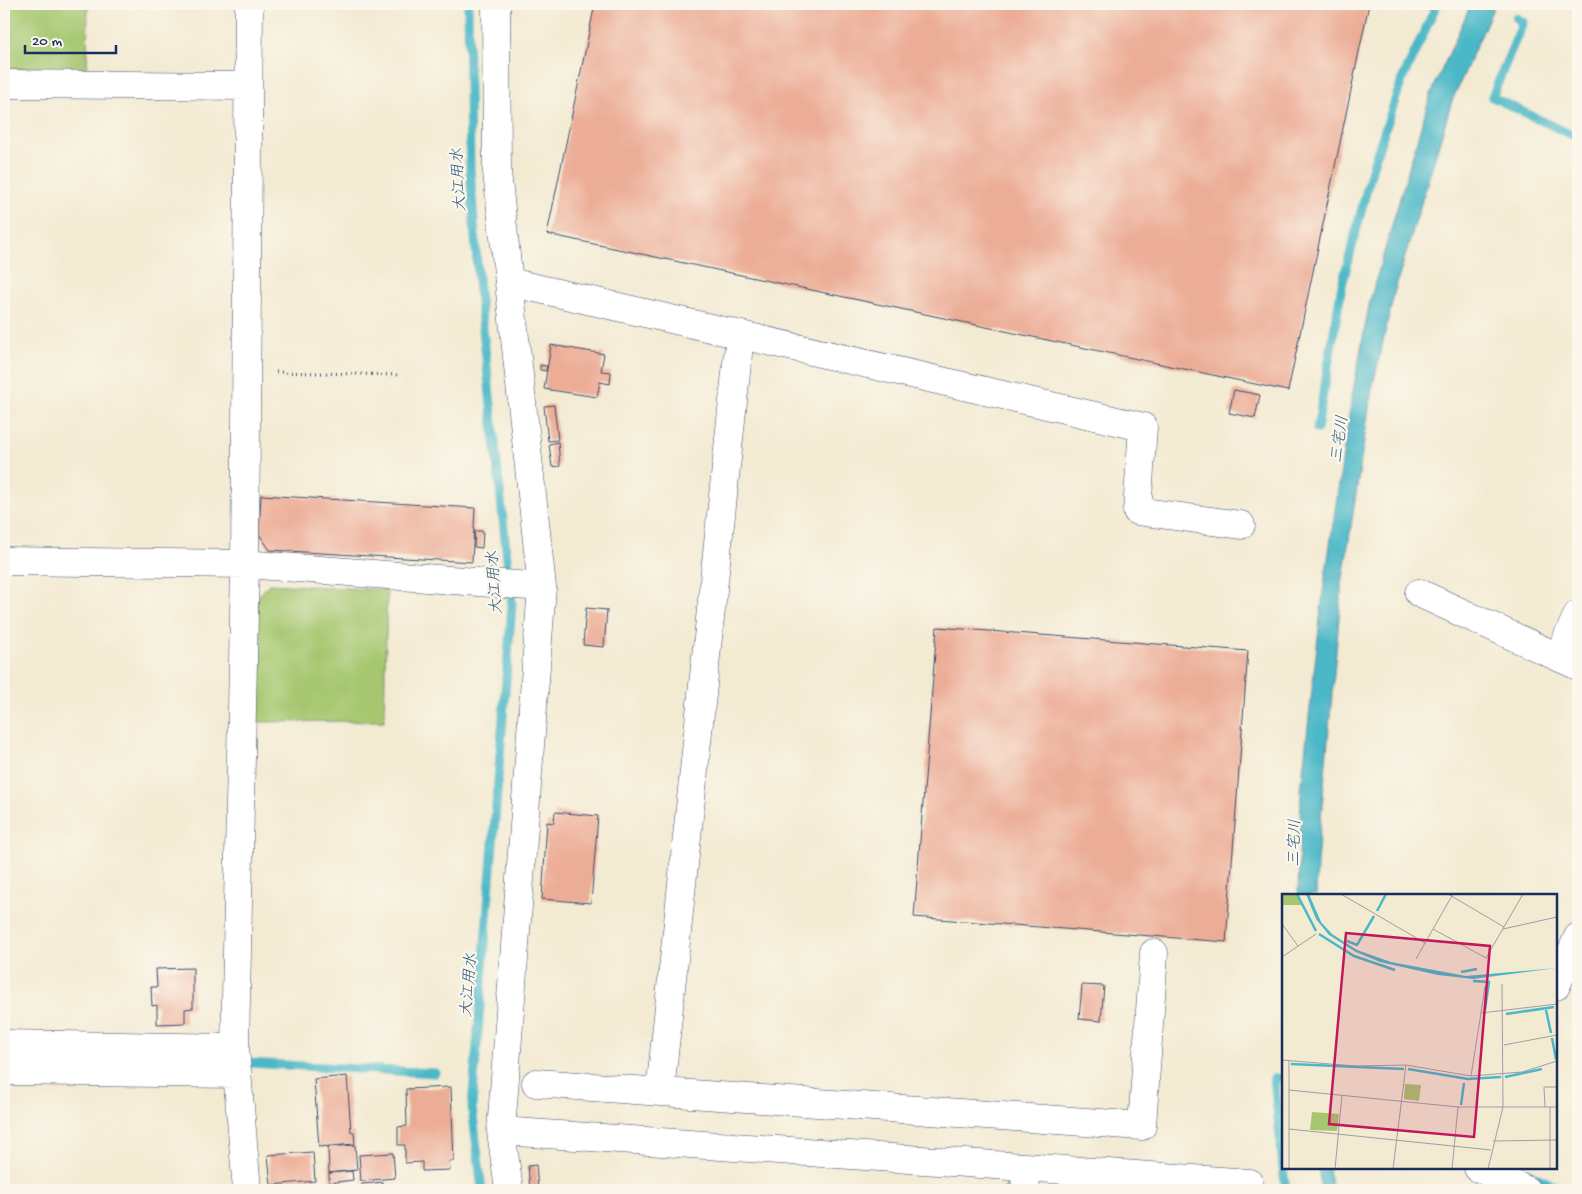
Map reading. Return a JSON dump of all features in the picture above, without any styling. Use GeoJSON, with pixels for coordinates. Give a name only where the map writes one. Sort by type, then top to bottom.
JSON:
{"type":"FeatureCollection","features":[{"type":"Feature","properties":{"kind":"street"},"geometry":{"type":"LineString","coordinates":[[247,1190],[235,1061],[245,564],[249,4]]}},
{"type":"Feature","properties":{"kind":"street"},"geometry":{"type":"LineString","coordinates":[[496,4],[497,172],[509,282],[522,585],[501,1131],[509,1190]]}},
{"type":"Feature","properties":{"kind":"street"},"geometry":{"type":"LineString","coordinates":[[4,84],[248,86]]}},
{"type":"Feature","properties":{"kind":"street"},"geometry":{"type":"LineString","coordinates":[[509,282],[1143,427],[1136,511],[1241,526]]}},
{"type":"Feature","properties":{"kind":"street"},"geometry":{"type":"LineString","coordinates":[[660,1092],[740,335]]}},
{"type":"Feature","properties":{"kind":"street"},"geometry":{"type":"LineString","coordinates":[[4,562],[245,564],[522,585]]}},
{"type":"Feature","properties":{"kind":"street"},"geometry":{"type":"LineString","coordinates":[[1419,593],[1568,662],[1578,614]]}},
{"type":"Feature","properties":{"kind":"street"},"geometry":{"type":"LineString","coordinates":[[1557,984],[1578,937]]}},
{"type":"Feature","properties":{"kind":"street"},"geometry":{"type":"LineString","coordinates":[[536,1083],[1142,1126],[1154,953]]}},
{"type":"Feature","properties":{"kind":"street"},"geometry":{"type":"LineString","coordinates":[[4,1044],[235,1061]]}},
{"type":"Feature","properties":{"kind":"street"},"geometry":{"type":"LineString","coordinates":[[4,1071],[235,1061]]}},
{"type":"Feature","properties":{"kind":"street"},"geometry":{"type":"LineString","coordinates":[[501,1131],[1025,1178],[1249,1183]]}},
{"type":"Feature","properties":{"kind":"street"},"geometry":{"type":"LineString","coordinates":[[1480,1169],[1526,1190]]}},
{"type":"Feature","properties":{"kind":"path"},"geometry":{"type":"LineString","coordinates":[[246,372],[398,375]]}},
{"type":"Feature","properties":{"kind":"green space"},"geometry":{"type":"Polygon","coordinates":[[[4,4],[88,4],[87,70],[4,69],[4,4]]]}},
{"type":"Feature","properties":{"kind":"green space"},"geometry":{"type":"Polygon","coordinates":[[[269,584],[387,590],[384,721],[254,722],[257,598],[269,584]]]}},
{"type":"Feature","properties":{"kind":"water"},"geometry":{"type":"Polygon","coordinates":[[[1471,4],[1495,4],[1452,101],[1395,290],[1372,389],[1342,585],[1317,862],[1316,894],[1298,894],[1301,789],[1323,592],[1351,402],[1370,300],[1430,96],[1471,4]]]}},
{"type":"Feature","properties":{"kind":"water"},"geometry":{"type":"Polygon","coordinates":[[[1318,1169],[1329,1169],[1332,1190],[1321,1190],[1318,1169]]]}},
{"type":"Feature","properties":{"kind":"building"},"geometry":{"type":"Polygon","coordinates":[[[595,4],[1369,4],[1288,391],[547,234],[595,4]]]}},
{"type":"Feature","properties":{"kind":"building"},"geometry":{"type":"Polygon","coordinates":[[[551,345],[604,354],[601,371],[611,372],[610,384],[600,382],[597,397],[544,389],[551,345]]]}},
{"type":"Feature","properties":{"kind":"building"},"geometry":{"type":"Polygon","coordinates":[[[540,365],[547,366],[546,371],[540,370],[540,365]]]}},
{"type":"Feature","properties":{"kind":"building"},"geometry":{"type":"Polygon","coordinates":[[[1234,390],[1260,395],[1255,418],[1229,413],[1234,390]]]}},
{"type":"Feature","properties":{"kind":"building"},"geometry":{"type":"Polygon","coordinates":[[[554,405],[558,440],[548,441],[544,406],[554,405]]]}},
{"type":"Feature","properties":{"kind":"building"},"geometry":{"type":"Polygon","coordinates":[[[558,442],[560,466],[552,467],[549,444],[558,442]]]}},
{"type":"Feature","properties":{"kind":"building"},"geometry":{"type":"Polygon","coordinates":[[[261,495],[475,508],[472,562],[270,550],[259,534],[261,495]]]}},
{"type":"Feature","properties":{"kind":"building"},"geometry":{"type":"Polygon","coordinates":[[[475,531],[483,531],[482,548],[474,547],[475,531]]]}},
{"type":"Feature","properties":{"kind":"building"},"geometry":{"type":"Polygon","coordinates":[[[586,608],[607,610],[604,647],[583,645],[586,608]]]}},
{"type":"Feature","properties":{"kind":"building"},"geometry":{"type":"Polygon","coordinates":[[[937,627],[1248,651],[1226,942],[914,917],[937,627]]]}},
{"type":"Feature","properties":{"kind":"building"},"geometry":{"type":"Polygon","coordinates":[[[555,812],[598,816],[591,903],[542,899],[547,822],[554,823],[555,812]]]}},
{"type":"Feature","properties":{"kind":"building"},"geometry":{"type":"Polygon","coordinates":[[[193,968],[193,1008],[185,1009],[185,1023],[157,1024],[157,1005],[152,1006],[151,987],[157,987],[156,969],[193,968]]]}},
{"type":"Feature","properties":{"kind":"building"},"geometry":{"type":"Polygon","coordinates":[[[1082,985],[1104,986],[1101,1021],[1079,1019],[1082,985]]]}},
{"type":"Feature","properties":{"kind":"building"},"geometry":{"type":"Polygon","coordinates":[[[347,1076],[351,1132],[354,1132],[355,1144],[319,1147],[314,1079],[347,1076]]]}},
{"type":"Feature","properties":{"kind":"building"},"geometry":{"type":"Polygon","coordinates":[[[451,1087],[454,1161],[449,1161],[450,1170],[422,1171],[422,1162],[405,1163],[405,1145],[398,1145],[398,1127],[407,1126],[406,1089],[451,1087]]]}},
{"type":"Feature","properties":{"kind":"building"},"geometry":{"type":"Polygon","coordinates":[[[355,1145],[357,1170],[329,1173],[328,1147],[355,1145]]]}},
{"type":"Feature","properties":{"kind":"building"},"geometry":{"type":"Polygon","coordinates":[[[313,1152],[315,1181],[271,1185],[268,1155],[313,1152]]]}},
{"type":"Feature","properties":{"kind":"building"},"geometry":{"type":"Polygon","coordinates":[[[393,1153],[395,1178],[361,1181],[359,1155],[393,1153]]]}},
{"type":"Feature","properties":{"kind":"building"},"geometry":{"type":"Polygon","coordinates":[[[536,1165],[538,1190],[530,1190],[528,1166],[536,1165]]]}},
{"type":"Feature","properties":{"kind":"building"},"geometry":{"type":"Polygon","coordinates":[[[352,1171],[353,1180],[329,1183],[329,1173],[352,1171]]]}},
{"type":"Feature","properties":{"kind":"building"},"geometry":{"type":"Polygon","coordinates":[[[382,1182],[383,1190],[337,1190],[362,1187],[362,1184],[382,1182]]]}},
{"type":"Feature","properties":{"kind":"building"},"geometry":{"type":"Polygon","coordinates":[[[452,1188],[452,1190],[437,1190],[437,1189],[452,1188]]]}},
{"type":"Feature","properties":{"kind":"waterway","name":"大江用水"},"geometry":{"type":"LineString","coordinates":[[468,4],[470,167],[479,291],[512,605],[472,1107],[482,1190]]}},
{"type":"Feature","properties":{"kind":"waterway"},"geometry":{"type":"LineString","coordinates":[[1317,429],[1342,285],[1374,162],[1402,80],[1437,4]]}},
{"type":"Feature","properties":{"kind":"waterway"},"geometry":{"type":"LineString","coordinates":[[1516,18],[1523,22],[1492,97],[1578,138]]}},
{"type":"Feature","properties":{"kind":"waterway"},"geometry":{"type":"LineString","coordinates":[[248,1063],[435,1073]]}},
{"type":"Feature","properties":{"kind":"waterway"},"geometry":{"type":"LineString","coordinates":[[1278,1078],[1274,1078],[1282,1156]]}},
{"type":"Feature","properties":{"kind":"waterway"},"geometry":{"type":"LineString","coordinates":[[1283,1169],[1286,1190]]}},
{"type":"Feature","properties":{"kind":"waterway"},"geometry":{"type":"LineString","coordinates":[[1519,1169],[1564,1190]]}},
{"type":"Feature","properties":{"kind":"water label","name":"三宅川"},"geometry":{"type":"Point","coordinates":[1338,439]}},
{"type":"Feature","properties":{"kind":"water label","name":"三宅川"},"geometry":{"type":"Point","coordinates":[1293,843]}}]}
